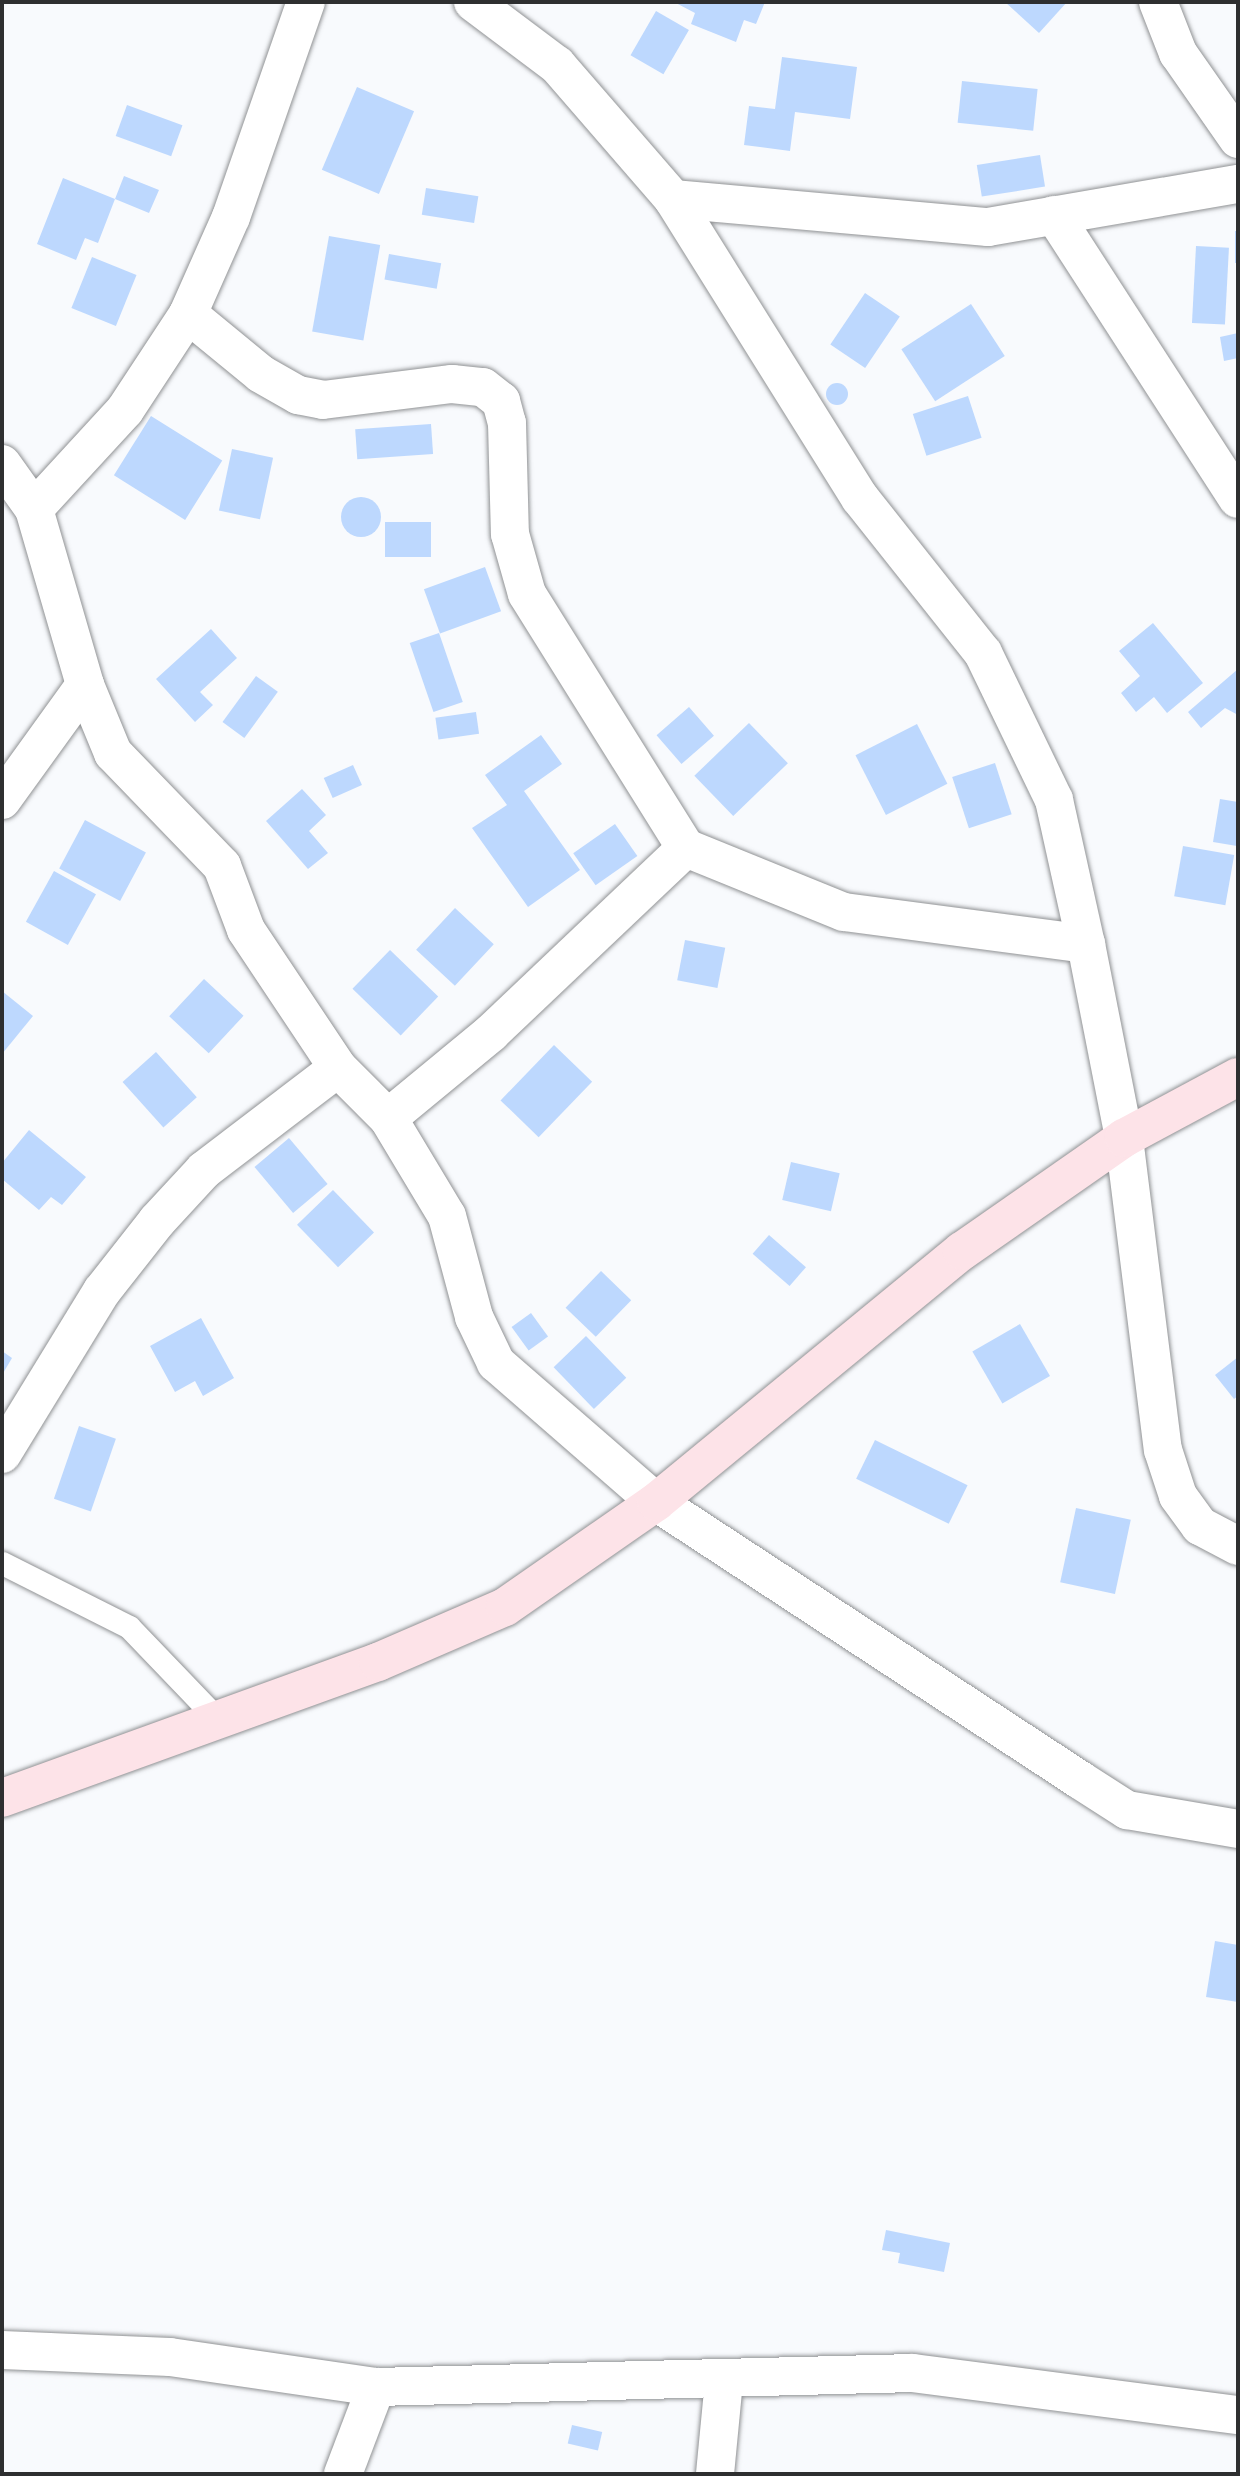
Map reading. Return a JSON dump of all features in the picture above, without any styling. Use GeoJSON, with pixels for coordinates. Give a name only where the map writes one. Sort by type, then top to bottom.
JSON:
{"type":"FeatureCollection","features":[{"type":"Feature","properties":{"kind":"street"},"geometry":{"type":"LineString","coordinates":[[34,509],[125,410],[188,314],[231,217],[306,2]]}},
{"type":"Feature","properties":{"kind":"street"},"geometry":{"type":"LineString","coordinates":[[473,2],[558,65],[673,199],[860,498],[983,653],[1054,800],[1086,944],[1124,1138],[1163,1450],[1178,1496],[1200,1526],[1238,1546]]}},
{"type":"Feature","properties":{"kind":"street"},"geometry":{"type":"LineString","coordinates":[[1158,2],[1178,53],[1238,139]]}},
{"type":"Feature","properties":{"kind":"street"},"geometry":{"type":"LineString","coordinates":[[673,199],[988,227],[1225,185],[1238,154]]}},
{"type":"Feature","properties":{"kind":"street"},"geometry":{"type":"LineString","coordinates":[[1054,215],[1238,499]]}},
{"type":"Feature","properties":{"kind":"street"},"geometry":{"type":"LineString","coordinates":[[188,314],[236,356],[298,395],[323,400],[452,384],[483,387],[501,401],[507,423],[510,534],[527,594],[686,848],[844,912],[1086,944]]}},
{"type":"Feature","properties":{"kind":"street"},"geometry":{"type":"LineString","coordinates":[[2,464],[34,509],[85,685],[128,774],[222,866],[246,930],[338,1068],[388,1118],[447,1216],[474,1317],[496,1363],[656,1502],[1127,1810],[1238,1829]]}},
{"type":"Feature","properties":{"kind":"street"},"geometry":{"type":"LineString","coordinates":[[2,800],[85,685]]}},
{"type":"Feature","properties":{"kind":"street"},"geometry":{"type":"LineString","coordinates":[[388,1118],[491,1033],[686,848]]}},
{"type":"Feature","properties":{"kind":"street"},"geometry":{"type":"LineString","coordinates":[[2,1454],[102,1291],[157,1221],[204,1170],[338,1068]]}},
{"type":"Feature","properties":{"kind":"street"},"geometry":{"type":"LineString","coordinates":[[2,1798],[220,1722],[505,1607],[656,1502],[839,1346],[1124,1138],[1238,1077]]}},
{"type":"Feature","properties":{"kind":"street"},"geometry":{"type":"LineString","coordinates":[[2,2350],[170,2357],[376,2387],[724,2381],[913,2373],[1238,2415]]}},
{"type":"Feature","properties":{"kind":"street"},"geometry":{"type":"LineString","coordinates":[[715,2474],[724,2381]]}},
{"type":"Feature","properties":{"kind":"street"},"geometry":{"type":"LineString","coordinates":[[343,2474],[376,2387]]}},
{"type":"Feature","properties":{"kind":"lane"},"geometry":{"type":"LineString","coordinates":[[2,1563],[129,1627],[220,1722]]}},
{"type":"Feature","properties":{"kind":"building"},"geometry":{"type":"Polygon","coordinates":[[[674,2],[765,2],[756,24],[744,20],[736,42],[691,24],[695,13],[674,2]]]}},
{"type":"Feature","properties":{"kind":"building"},"geometry":{"type":"Polygon","coordinates":[[[1005,2],[1067,2],[1039,33],[1005,2]]]}},
{"type":"Feature","properties":{"kind":"building"},"geometry":{"type":"Polygon","coordinates":[[[656,11],[689,30],[663,74],[630,55],[656,11]]]}},
{"type":"Feature","properties":{"kind":"building"},"geometry":{"type":"Polygon","coordinates":[[[782,57],[857,67],[850,119],[795,112],[790,151],[744,145],[749,106],[775,109],[782,57]]]}},
{"type":"Feature","properties":{"kind":"building"},"geometry":{"type":"Polygon","coordinates":[[[962,81],[1038,89],[1033,131],[958,123],[962,81]]]}},
{"type":"Feature","properties":{"kind":"building"},"geometry":{"type":"Polygon","coordinates":[[[357,87],[414,111],[379,194],[322,170],[357,87]]]}},
{"type":"Feature","properties":{"kind":"building"},"geometry":{"type":"Polygon","coordinates":[[[127,105],[182,125],[171,156],[116,136],[127,105]]]}},
{"type":"Feature","properties":{"kind":"building"},"geometry":{"type":"Polygon","coordinates":[[[1040,155],[1045,187],[982,197],[977,165],[1040,155]]]}},
{"type":"Feature","properties":{"kind":"building"},"geometry":{"type":"Polygon","coordinates":[[[124,176],[159,190],[149,213],[115,199],[124,176]]]}},
{"type":"Feature","properties":{"kind":"building"},"geometry":{"type":"Polygon","coordinates":[[[63,178],[115,199],[98,243],[85,238],[76,260],[37,244],[63,178]]]}},
{"type":"Feature","properties":{"kind":"building"},"geometry":{"type":"Polygon","coordinates":[[[426,188],[478,196],[474,223],[422,215],[426,188]]]}},
{"type":"Feature","properties":{"kind":"building"},"geometry":{"type":"Polygon","coordinates":[[[1235,231],[1238,231],[1238,263],[1235,263],[1235,231]]]}},
{"type":"Feature","properties":{"kind":"building"},"geometry":{"type":"Polygon","coordinates":[[[329,236],[380,245],[363,341],[312,332],[329,236]]]}},
{"type":"Feature","properties":{"kind":"building"},"geometry":{"type":"Polygon","coordinates":[[[1196,246],[1229,248],[1225,325],[1192,323],[1196,246]]]}},
{"type":"Feature","properties":{"kind":"building"},"geometry":{"type":"Polygon","coordinates":[[[389,254],[441,263],[437,289],[384,280],[389,254]]]}},
{"type":"Feature","properties":{"kind":"building"},"geometry":{"type":"Polygon","coordinates":[[[92,257],[137,275],[116,326],[71,308],[92,257]]]}},
{"type":"Feature","properties":{"kind":"building"},"geometry":{"type":"Polygon","coordinates":[[[865,293],[900,316],[865,368],[830,344],[865,293]]]}},
{"type":"Feature","properties":{"kind":"building"},"geometry":{"type":"Polygon","coordinates":[[[971,304],[1005,356],[935,401],[901,349],[971,304]]]}},
{"type":"Feature","properties":{"kind":"building"},"geometry":{"type":"Polygon","coordinates":[[[1238,333],[1238,358],[1224,361],[1220,337],[1238,333]]]}},
{"type":"Feature","properties":{"kind":"building"},"geometry":{"type":"Polygon","coordinates":[[[837,383],[847,390],[848,394],[841,404],[837,405],[827,398],[826,394],[833,384],[837,383]]]}},
{"type":"Feature","properties":{"kind":"building"},"geometry":{"type":"Polygon","coordinates":[[[968,396],[982,438],[926,456],[913,414],[968,396]]]}},
{"type":"Feature","properties":{"kind":"building"},"geometry":{"type":"Polygon","coordinates":[[[151,416],[222,461],[185,520],[114,475],[151,416]]]}},
{"type":"Feature","properties":{"kind":"building"},"geometry":{"type":"Polygon","coordinates":[[[431,424],[433,454],[357,459],[355,429],[431,424]]]}},
{"type":"Feature","properties":{"kind":"building"},"geometry":{"type":"Polygon","coordinates":[[[232,449],[273,458],[260,519],[219,511],[232,449]]]}},
{"type":"Feature","properties":{"kind":"building"},"geometry":{"type":"Polygon","coordinates":[[[361,497],[369,498],[375,503],[380,509],[380,525],[375,531],[369,536],[361,537],[353,536],[347,531],[342,525],[341,517],[342,509],[347,503],[353,498],[361,497]]]}},
{"type":"Feature","properties":{"kind":"building"},"geometry":{"type":"Polygon","coordinates":[[[385,522],[431,522],[431,557],[385,557],[385,522]]]}},
{"type":"Feature","properties":{"kind":"building"},"geometry":{"type":"Polygon","coordinates":[[[485,567],[501,611],[440,633],[424,589],[485,567]]]}},
{"type":"Feature","properties":{"kind":"building"},"geometry":{"type":"Polygon","coordinates":[[[1153,623],[1203,683],[1167,713],[1154,697],[1136,712],[1121,693],[1140,676],[1119,651],[1153,623]]]}},
{"type":"Feature","properties":{"kind":"building"},"geometry":{"type":"Polygon","coordinates":[[[211,629],[237,658],[200,692],[213,705],[195,722],[156,679],[211,629]]]}},
{"type":"Feature","properties":{"kind":"building"},"geometry":{"type":"Polygon","coordinates":[[[439,633],[463,702],[433,712],[410,643],[439,633]]]}},
{"type":"Feature","properties":{"kind":"building"},"geometry":{"type":"Polygon","coordinates":[[[1238,669],[1238,715],[1225,708],[1201,728],[1188,712],[1238,669]]]}},
{"type":"Feature","properties":{"kind":"building"},"geometry":{"type":"Polygon","coordinates":[[[256,676],[278,692],[244,738],[222,722],[256,676]]]}},
{"type":"Feature","properties":{"kind":"building"},"geometry":{"type":"Polygon","coordinates":[[[689,707],[714,736],[681,764],[657,735],[689,707]]]}},
{"type":"Feature","properties":{"kind":"building"},"geometry":{"type":"Polygon","coordinates":[[[476,712],[479,734],[438,739],[435,718],[476,712]]]}},
{"type":"Feature","properties":{"kind":"building"},"geometry":{"type":"Polygon","coordinates":[[[749,723],[788,763],[733,816],[694,776],[749,723]]]}},
{"type":"Feature","properties":{"kind":"building"},"geometry":{"type":"Polygon","coordinates":[[[917,724],[947,784],[886,815],[856,755],[917,724]]]}},
{"type":"Feature","properties":{"kind":"building"},"geometry":{"type":"Polygon","coordinates":[[[541,735],[562,764],[524,791],[580,870],[528,907],[472,828],[507,805],[485,775],[541,735]]]}},
{"type":"Feature","properties":{"kind":"building"},"geometry":{"type":"Polygon","coordinates":[[[995,763],[1012,814],[969,828],[952,777],[995,763]]]}},
{"type":"Feature","properties":{"kind":"building"},"geometry":{"type":"Polygon","coordinates":[[[353,765],[362,785],[333,798],[324,778],[353,765]]]}},
{"type":"Feature","properties":{"kind":"building"},"geometry":{"type":"Polygon","coordinates":[[[302,789],[326,815],[309,831],[328,853],[308,869],[266,821],[302,789]]]}},
{"type":"Feature","properties":{"kind":"building"},"geometry":{"type":"Polygon","coordinates":[[[1220,799],[1238,802],[1237,846],[1213,842],[1220,799]]]}},
{"type":"Feature","properties":{"kind":"building"},"geometry":{"type":"Polygon","coordinates":[[[85,820],[146,852],[120,901],[59,869],[85,820]]]}},
{"type":"Feature","properties":{"kind":"building"},"geometry":{"type":"Polygon","coordinates":[[[615,824],[637,856],[596,885],[573,853],[615,824]]]}},
{"type":"Feature","properties":{"kind":"building"},"geometry":{"type":"Polygon","coordinates":[[[1183,846],[1234,855],[1225,905],[1174,896],[1183,846]]]}},
{"type":"Feature","properties":{"kind":"building"},"geometry":{"type":"Polygon","coordinates":[[[54,871],[96,894],[68,945],[26,922],[54,871]]]}},
{"type":"Feature","properties":{"kind":"building"},"geometry":{"type":"Polygon","coordinates":[[[455,908],[494,944],[455,986],[416,950],[455,908]]]}},
{"type":"Feature","properties":{"kind":"building"},"geometry":{"type":"Polygon","coordinates":[[[685,940],[725,948],[717,988],[677,980],[685,940]]]}},
{"type":"Feature","properties":{"kind":"building"},"geometry":{"type":"Polygon","coordinates":[[[390,950],[438,997],[401,1035],[352,989],[390,950]]]}},
{"type":"Feature","properties":{"kind":"building"},"geometry":{"type":"Polygon","coordinates":[[[204,979],[243,1016],[209,1053],[169,1016],[204,979]]]}},
{"type":"Feature","properties":{"kind":"building"},"geometry":{"type":"Polygon","coordinates":[[[2,991],[33,1016],[2,1054],[2,991]]]}},
{"type":"Feature","properties":{"kind":"building"},"geometry":{"type":"Polygon","coordinates":[[[554,1045],[592,1082],[539,1137],[501,1100],[554,1045]]]}},
{"type":"Feature","properties":{"kind":"building"},"geometry":{"type":"Polygon","coordinates":[[[156,1052],[197,1097],[163,1127],[123,1082],[156,1052]]]}},
{"type":"Feature","properties":{"kind":"building"},"geometry":{"type":"Polygon","coordinates":[[[29,1130],[86,1177],[62,1205],[51,1197],[39,1210],[2,1179],[2,1163],[29,1130]]]}},
{"type":"Feature","properties":{"kind":"building"},"geometry":{"type":"Polygon","coordinates":[[[289,1138],[328,1184],[293,1213],[255,1167],[289,1138]]]}},
{"type":"Feature","properties":{"kind":"building"},"geometry":{"type":"Polygon","coordinates":[[[791,1162],[840,1173],[831,1211],[782,1200],[791,1162]]]}},
{"type":"Feature","properties":{"kind":"building"},"geometry":{"type":"Polygon","coordinates":[[[333,1190],[374,1232],[338,1267],[297,1225],[333,1190]]]}},
{"type":"Feature","properties":{"kind":"building"},"geometry":{"type":"Polygon","coordinates":[[[769,1235],[806,1267],[790,1286],[753,1254],[769,1235]]]}},
{"type":"Feature","properties":{"kind":"building"},"geometry":{"type":"Polygon","coordinates":[[[601,1271],[631,1300],[596,1337],[566,1308],[601,1271]]]}},
{"type":"Feature","properties":{"kind":"building"},"geometry":{"type":"Polygon","coordinates":[[[531,1313],[548,1336],[529,1351],[512,1327],[531,1313]]]}},
{"type":"Feature","properties":{"kind":"building"},"geometry":{"type":"Polygon","coordinates":[[[201,1318],[234,1378],[203,1396],[195,1381],[175,1392],[150,1346],[201,1318]]]}},
{"type":"Feature","properties":{"kind":"building"},"geometry":{"type":"Polygon","coordinates":[[[1020,1324],[1050,1376],[1002,1403],[972,1352],[1020,1324]]]}},
{"type":"Feature","properties":{"kind":"building"},"geometry":{"type":"Polygon","coordinates":[[[586,1336],[626,1378],[594,1409],[554,1367],[586,1336]]]}},
{"type":"Feature","properties":{"kind":"building"},"geometry":{"type":"Polygon","coordinates":[[[2,1351],[12,1358],[2,1375],[2,1351]]]}},
{"type":"Feature","properties":{"kind":"building"},"geometry":{"type":"Polygon","coordinates":[[[1238,1357],[1238,1396],[1234,1399],[1215,1375],[1238,1357]]]}},
{"type":"Feature","properties":{"kind":"building"},"geometry":{"type":"Polygon","coordinates":[[[79,1426],[116,1439],[91,1512],[54,1499],[79,1426]]]}},
{"type":"Feature","properties":{"kind":"building"},"geometry":{"type":"Polygon","coordinates":[[[875,1440],[968,1485],[949,1524],[856,1479],[875,1440]]]}},
{"type":"Feature","properties":{"kind":"building"},"geometry":{"type":"Polygon","coordinates":[[[1076,1508],[1131,1520],[1115,1594],[1060,1582],[1076,1508]]]}},
{"type":"Feature","properties":{"kind":"building"},"geometry":{"type":"Polygon","coordinates":[[[1215,1941],[1238,1945],[1238,2002],[1206,1997],[1215,1941]]]}},
{"type":"Feature","properties":{"kind":"building"},"geometry":{"type":"Polygon","coordinates":[[[886,2230],[950,2243],[944,2272],[898,2263],[900,2253],[882,2250],[886,2230]]]}},
{"type":"Feature","properties":{"kind":"building"},"geometry":{"type":"Polygon","coordinates":[[[572,2425],[602,2432],[598,2450],[568,2444],[572,2425]]]}}]}
